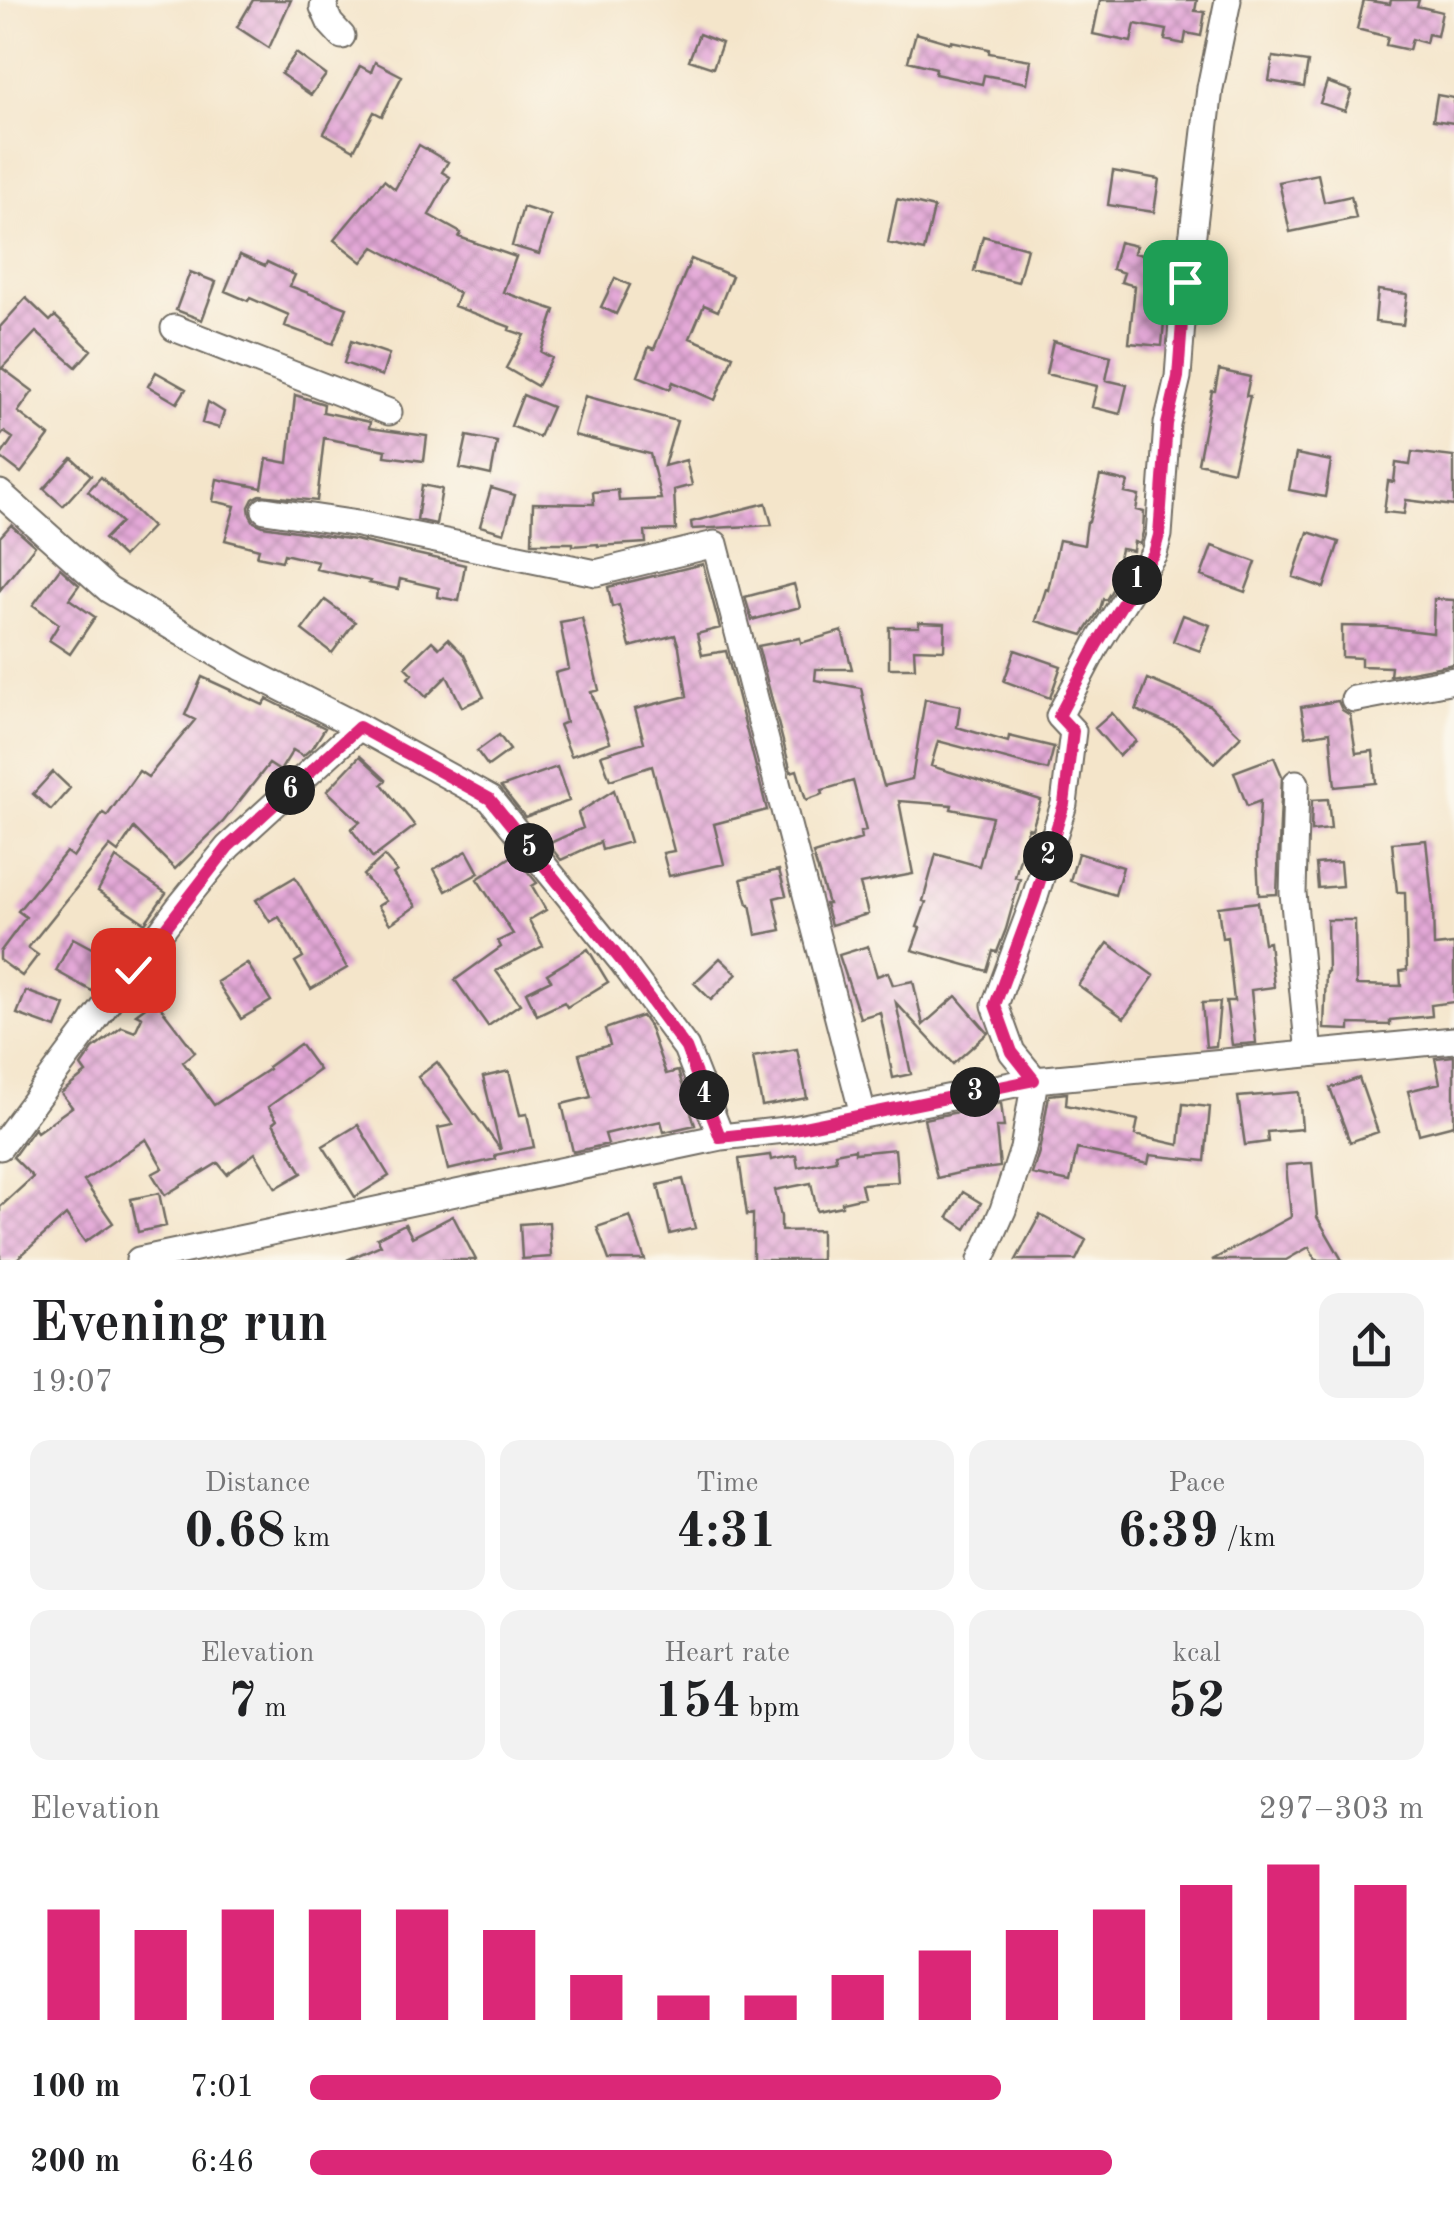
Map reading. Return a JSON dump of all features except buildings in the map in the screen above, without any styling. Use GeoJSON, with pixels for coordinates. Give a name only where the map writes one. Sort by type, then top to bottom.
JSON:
{"type":"FeatureCollection","features":[{"type":"Feature","properties":{"kind":"street"},"geometry":{"type":"LineString","coordinates":[[326,0],[323,6],[330,23],[342,36]]}},
{"type":"Feature","properties":{"kind":"street"},"geometry":{"type":"LineString","coordinates":[[982,1260],[1004,1210],[1023,1149],[1034,1080],[1012,1052],[995,1005],[1064,804],[1073,731],[1059,716],[1097,644],[1154,553],[1159,535],[1167,424],[1178,377],[1185,282],[1210,88],[1228,0]]}},
{"type":"Feature","properties":{"kind":"street"},"geometry":{"type":"LineString","coordinates":[[174,328],[389,412]]}},
{"type":"Feature","properties":{"kind":"street"},"geometry":{"type":"LineString","coordinates":[[0,492],[109,590],[240,667],[490,799],[623,963],[686,1048],[720,1137]]}},
{"type":"Feature","properties":{"kind":"street"},"geometry":{"type":"LineString","coordinates":[[265,510],[358,524],[596,573],[715,544],[863,1114]]}},
{"type":"Feature","properties":{"kind":"street"},"geometry":{"type":"LineString","coordinates":[[1354,699],[1454,680]]}},
{"type":"Feature","properties":{"kind":"street"},"geometry":{"type":"LineString","coordinates":[[0,1148],[228,847],[359,727]]}},
{"type":"Feature","properties":{"kind":"street"},"geometry":{"type":"LineString","coordinates":[[1296,783],[1292,893],[1310,1054]]}},
{"type":"Feature","properties":{"kind":"street"},"geometry":{"type":"LineString","coordinates":[[140,1260],[720,1137],[794,1129],[1034,1080],[1454,1040]]}},
{"type":"Feature","properties":{"kind":"route"},"geometry":{"type":"LineString","coordinates":[[133,970],[228,847],[359,727],[490,799],[623,963],[686,1048],[720,1137],[794,1129],[1034,1080],[1012,1052],[995,1005],[1064,804],[1073,731],[1059,716],[1097,644],[1154,553],[1159,535],[1167,424],[1178,377],[1185,282]]}}]}
